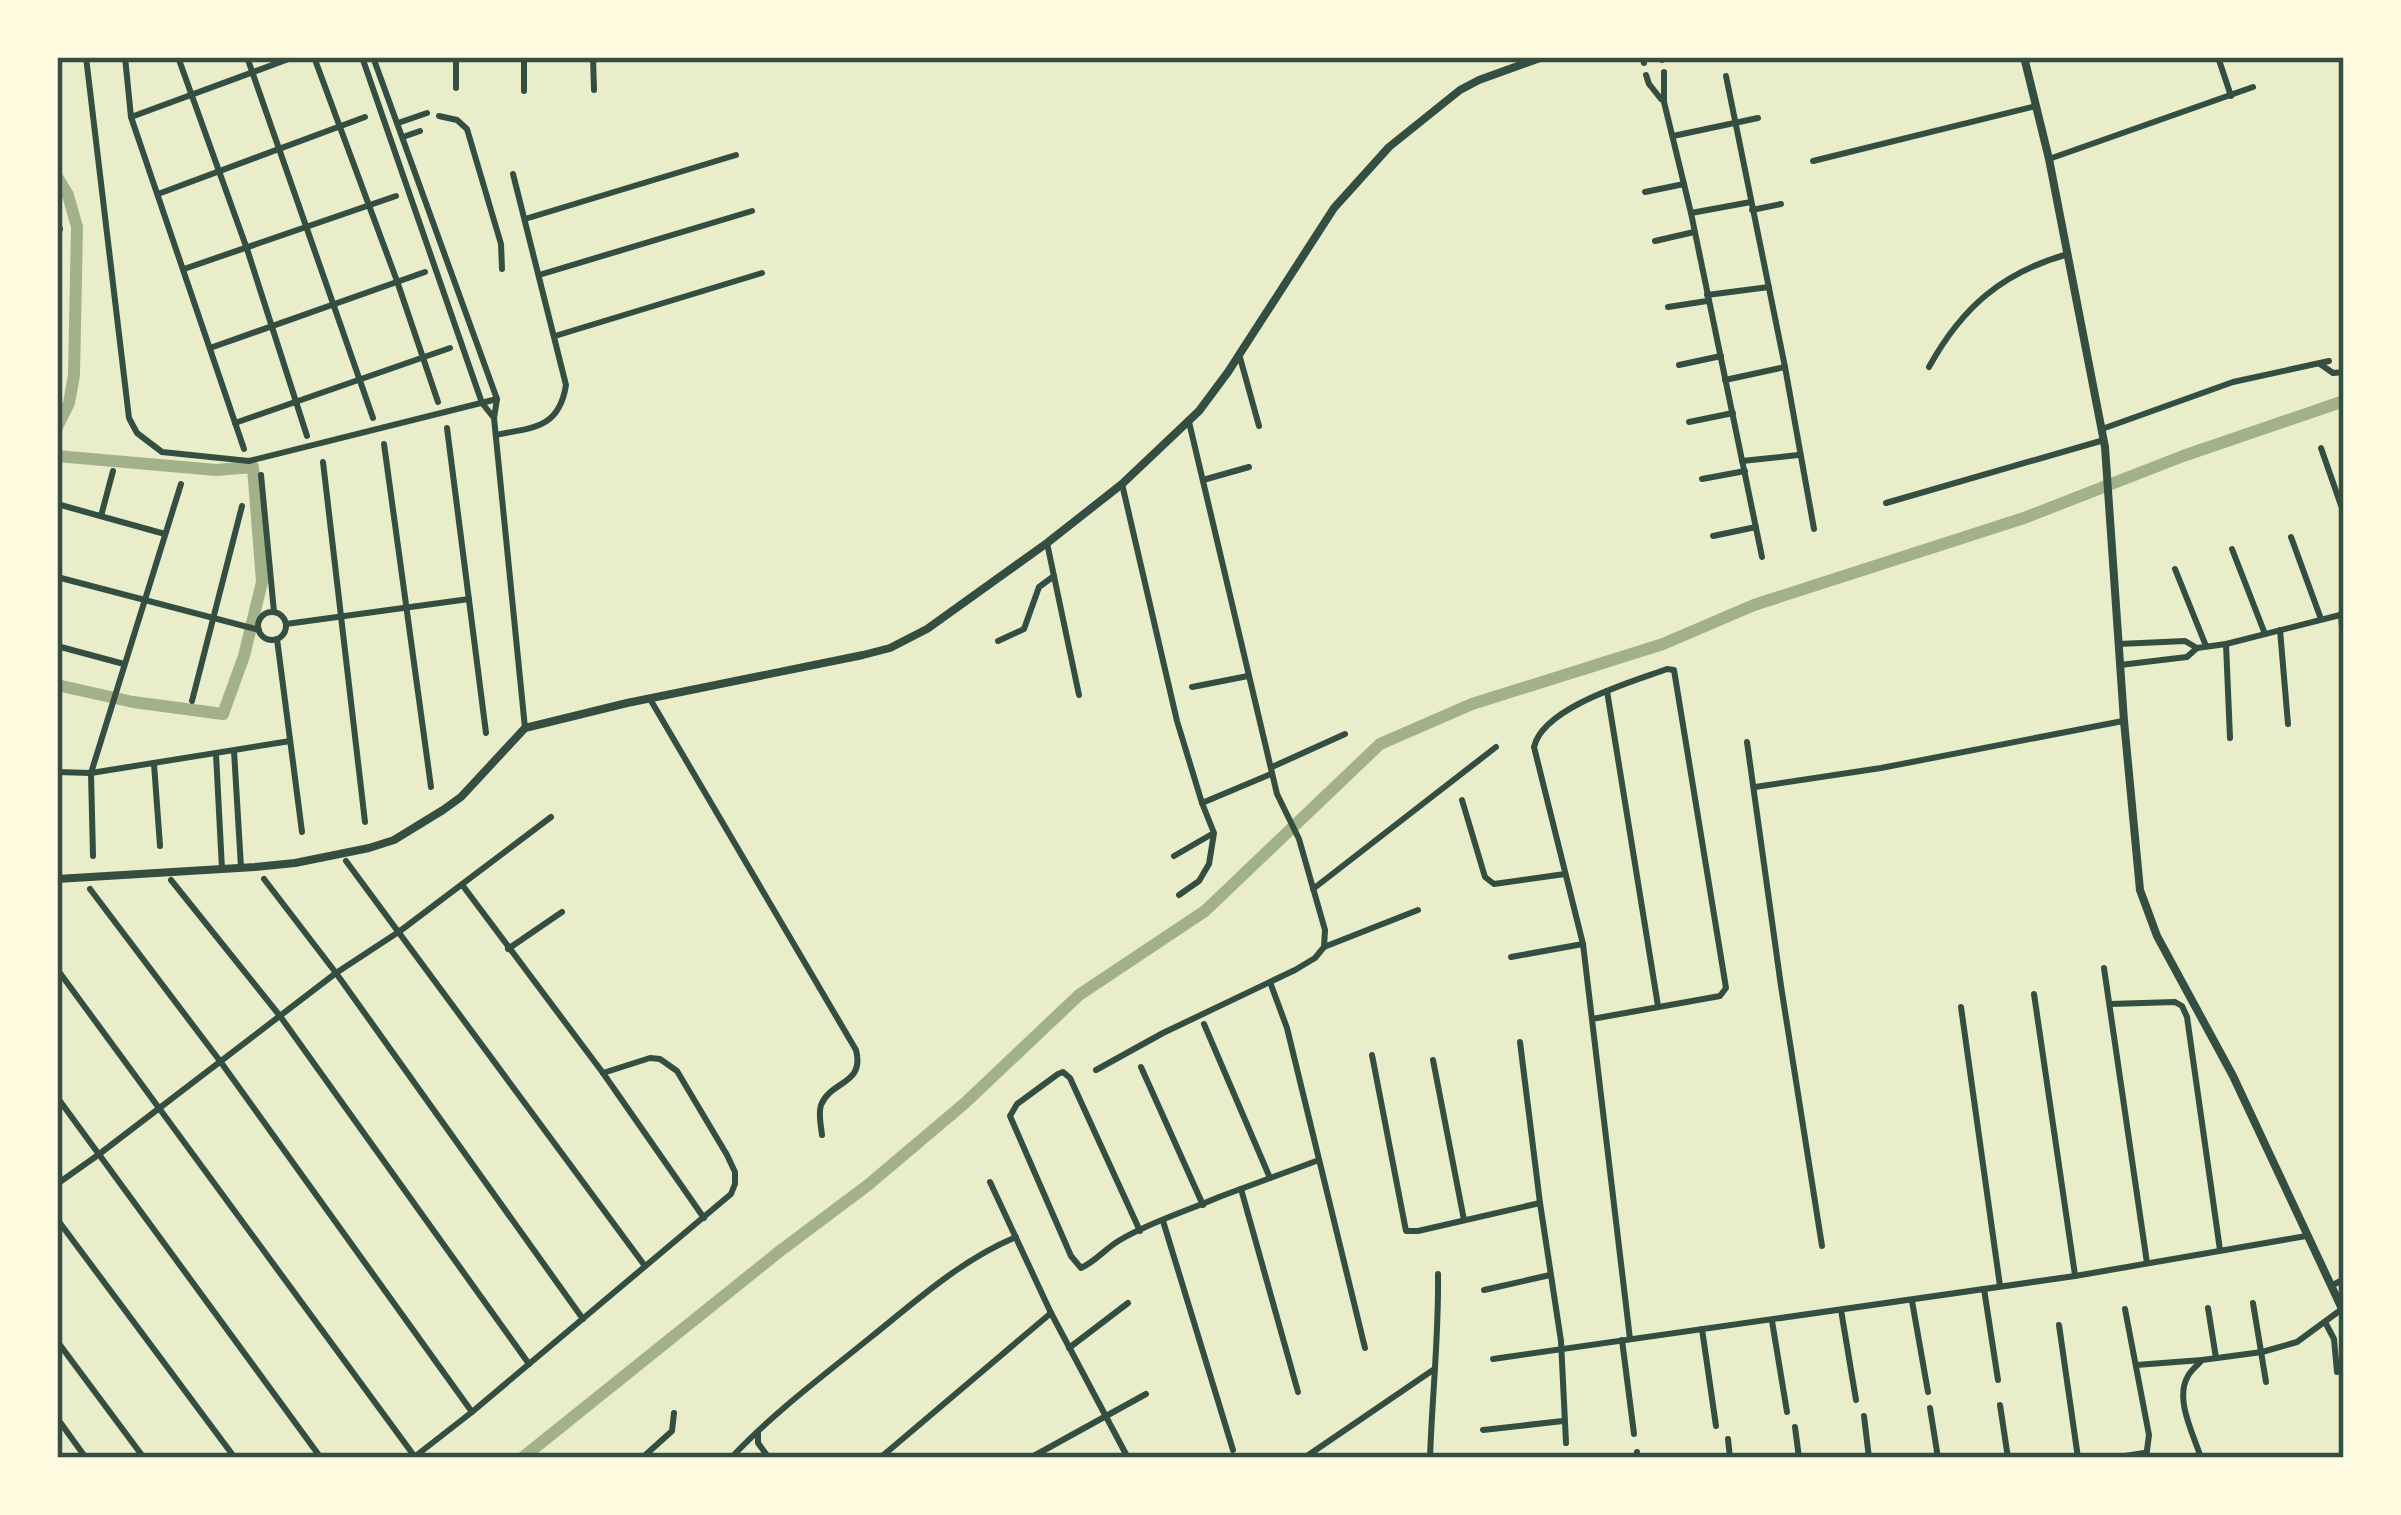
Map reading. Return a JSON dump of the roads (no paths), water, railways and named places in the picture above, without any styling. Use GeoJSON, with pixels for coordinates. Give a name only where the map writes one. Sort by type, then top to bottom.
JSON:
{"type":"FeatureCollection","features":[{"type":"Feature","properties":{"kind":"street"},"geometry":{"type":"LineString","coordinates":[[86,57],[129,418],[137,433],[162,452],[249,461],[497,399]]}},
{"type":"Feature","properties":{"kind":"street"},"geometry":{"type":"LineString","coordinates":[[125,57],[131,117],[244,449]]}},
{"type":"Feature","properties":{"kind":"street"},"geometry":{"type":"LineString","coordinates":[[178,57],[307,436]]}},
{"type":"Feature","properties":{"kind":"street"},"geometry":{"type":"LineString","coordinates":[[247,57],[374,418]]}},
{"type":"Feature","properties":{"kind":"street"},"geometry":{"type":"LineString","coordinates":[[131,117],[294,57]]}},
{"type":"Feature","properties":{"kind":"street"},"geometry":{"type":"LineString","coordinates":[[314,57],[438,402]]}},
{"type":"Feature","properties":{"kind":"street"},"geometry":{"type":"LineString","coordinates":[[362,57],[482,403],[494,418]]}},
{"type":"Feature","properties":{"kind":"street"},"geometry":{"type":"LineString","coordinates":[[373,57],[497,399],[494,418],[525,728]]}},
{"type":"Feature","properties":{"kind":"street"},"geometry":{"type":"LineString","coordinates":[[456,57],[456,88]]}},
{"type":"Feature","properties":{"kind":"street"},"geometry":{"type":"LineString","coordinates":[[524,57],[524,91]]}},
{"type":"Feature","properties":{"kind":"street"},"geometry":{"type":"LineString","coordinates":[[593,57],[593,90]]}},
{"type":"Feature","properties":{"kind":"street"},"geometry":{"type":"LineString","coordinates":[[57,879],[241,868],[318,859],[394,840],[461,796],[525,728],[890,648],[927,628],[1047,543],[1122,484],[1189,422],[1334,208],[1389,147],[1460,90],[1543,57]]}},
{"type":"Feature","properties":{"kind":"street"},"geometry":{"type":"LineString","coordinates":[[2024,57],[2105,443],[2140,890],[2157,936],[2233,1076],[2343,1311],[2297,1342],[2262,1352],[2136,1365]]}},
{"type":"Feature","properties":{"kind":"street"},"geometry":{"type":"LineString","coordinates":[[2218,57],[2231,95]]}},
{"type":"Feature","properties":{"kind":"street"},"geometry":{"type":"LineString","coordinates":[[1664,72],[1664,102],[1762,556]]}},
{"type":"Feature","properties":{"kind":"street"},"geometry":{"type":"LineString","coordinates":[[1646,75],[1664,102]]}},
{"type":"Feature","properties":{"kind":"street"},"geometry":{"type":"LineString","coordinates":[[1726,76],[1814,529]]}},
{"type":"Feature","properties":{"kind":"street"},"geometry":{"type":"LineString","coordinates":[[2049,159],[2253,87]]}},
{"type":"Feature","properties":{"kind":"street"},"geometry":{"type":"LineString","coordinates":[[1813,160],[2036,106]]}},
{"type":"Feature","properties":{"kind":"street"},"geometry":{"type":"LineString","coordinates":[[398,123],[427,112]]}},
{"type":"Feature","properties":{"kind":"street"},"geometry":{"type":"LineString","coordinates":[[158,194],[365,116]]}},
{"type":"Feature","properties":{"kind":"street"},"geometry":{"type":"LineString","coordinates":[[439,116],[457,120],[466,129],[500,244],[502,269]]}},
{"type":"Feature","properties":{"kind":"street"},"geometry":{"type":"LineString","coordinates":[[1673,136],[1758,118]]}},
{"type":"Feature","properties":{"kind":"street"},"geometry":{"type":"LineString","coordinates":[[403,137],[420,131]]}},
{"type":"Feature","properties":{"kind":"street"},"geometry":{"type":"LineString","coordinates":[[524,219],[736,155]]}},
{"type":"Feature","properties":{"kind":"street"},"geometry":{"type":"LineString","coordinates":[[496,435],[546,424],[563,403],[566,385],[513,174]]}},
{"type":"Feature","properties":{"kind":"street"},"geometry":{"type":"LineString","coordinates":[[1646,192],[1684,184]]}},
{"type":"Feature","properties":{"kind":"street"},"geometry":{"type":"LineString","coordinates":[[184,269],[396,196]]}},
{"type":"Feature","properties":{"kind":"street"},"geometry":{"type":"LineString","coordinates":[[1690,213],[1781,204]]}},
{"type":"Feature","properties":{"kind":"street"},"geometry":{"type":"LineString","coordinates":[[539,275],[752,211]]}},
{"type":"Feature","properties":{"kind":"street"},"geometry":{"type":"LineString","coordinates":[[1655,241],[1694,232]]}},
{"type":"Feature","properties":{"kind":"street"},"geometry":{"type":"LineString","coordinates":[[1929,367],[1979,298],[2038,263],[2068,254]]}},
{"type":"Feature","properties":{"kind":"street"},"geometry":{"type":"LineString","coordinates":[[210,348],[425,272]]}},
{"type":"Feature","properties":{"kind":"street"},"geometry":{"type":"LineString","coordinates":[[555,336],[762,273]]}},
{"type":"Feature","properties":{"kind":"street"},"geometry":{"type":"LineString","coordinates":[[1668,307],[1770,286]]}},
{"type":"Feature","properties":{"kind":"street"},"geometry":{"type":"LineString","coordinates":[[235,424],[450,348]]}},
{"type":"Feature","properties":{"kind":"street"},"geometry":{"type":"LineString","coordinates":[[1239,354],[1259,426]]}},
{"type":"Feature","properties":{"kind":"street"},"geometry":{"type":"LineString","coordinates":[[1679,365],[1721,356]]}},
{"type":"Feature","properties":{"kind":"street"},"geometry":{"type":"LineString","coordinates":[[2102,429],[2233,382],[2324,363],[2333,373],[2344,372]]}},
{"type":"Feature","properties":{"kind":"street"},"geometry":{"type":"LineString","coordinates":[[1725,380],[1786,367]]}},
{"type":"Feature","properties":{"kind":"street"},"geometry":{"type":"LineString","coordinates":[[1689,422],[1733,413]]}},
{"type":"Feature","properties":{"kind":"street"},"geometry":{"type":"LineString","coordinates":[[1189,422],[1271,771],[1281,805],[1299,839],[1325,930],[1324,947]]}},
{"type":"Feature","properties":{"kind":"street"},"geometry":{"type":"LineString","coordinates":[[448,428],[486,734]]}},
{"type":"Feature","properties":{"kind":"street"},"geometry":{"type":"LineString","coordinates":[[1886,503],[2105,443]]}},
{"type":"Feature","properties":{"kind":"street"},"geometry":{"type":"LineString","coordinates":[[384,444],[431,787]]}},
{"type":"Feature","properties":{"kind":"street"},"geometry":{"type":"LineString","coordinates":[[2320,448],[2344,514]]}},
{"type":"Feature","properties":{"kind":"street"},"geometry":{"type":"LineString","coordinates":[[1702,479],[1799,455]]}},
{"type":"Feature","properties":{"kind":"street"},"geometry":{"type":"LineString","coordinates":[[323,462],[365,822]]}},
{"type":"Feature","properties":{"kind":"street"},"geometry":{"type":"LineString","coordinates":[[1203,480],[1249,467]]}},
{"type":"Feature","properties":{"kind":"street"},"geometry":{"type":"LineString","coordinates":[[101,516],[113,471]]}},
{"type":"Feature","properties":{"kind":"street"},"geometry":{"type":"LineString","coordinates":[[260,475],[274,612]]}},
{"type":"Feature","properties":{"kind":"street"},"geometry":{"type":"LineString","coordinates":[[93,856],[91,773],[181,484]]}},
{"type":"Feature","properties":{"kind":"street"},"geometry":{"type":"LineString","coordinates":[[1122,484],[1180,733],[1214,833],[1205,874],[1179,895]]}},
{"type":"Feature","properties":{"kind":"street"},"geometry":{"type":"LineString","coordinates":[[57,504],[165,534]]}},
{"type":"Feature","properties":{"kind":"street"},"geometry":{"type":"LineString","coordinates":[[192,701],[242,506]]}},
{"type":"Feature","properties":{"kind":"street"},"geometry":{"type":"LineString","coordinates":[[1713,536],[1756,527]]}},
{"type":"Feature","properties":{"kind":"street"},"geometry":{"type":"LineString","coordinates":[[2291,537],[2321,619]]}},
{"type":"Feature","properties":{"kind":"street"},"geometry":{"type":"LineString","coordinates":[[1047,543],[1079,695]]}},
{"type":"Feature","properties":{"kind":"street"},"geometry":{"type":"LineString","coordinates":[[2233,549],[2265,634]]}},
{"type":"Feature","properties":{"kind":"street"},"geometry":{"type":"LineString","coordinates":[[2175,568],[2202,647]]}},
{"type":"Feature","properties":{"kind":"street"},"geometry":{"type":"LineString","coordinates":[[998,641],[1024,629],[1039,587],[1054,576]]}},
{"type":"Feature","properties":{"kind":"street"},"geometry":{"type":"LineString","coordinates":[[57,577],[260,630],[268,639],[278,639],[286,624],[274,612],[262,617],[260,630]]}},
{"type":"Feature","properties":{"kind":"street"},"geometry":{"type":"LineString","coordinates":[[286,624],[469,599]]}},
{"type":"Feature","properties":{"kind":"street"},"geometry":{"type":"LineString","coordinates":[[2120,665],[2187,657],[2202,647],[2343,614],[2344,654]]}},
{"type":"Feature","properties":{"kind":"street"},"geometry":{"type":"LineString","coordinates":[[2280,630],[2288,724]]}},
{"type":"Feature","properties":{"kind":"street"},"geometry":{"type":"LineString","coordinates":[[278,639],[302,832]]}},
{"type":"Feature","properties":{"kind":"street"},"geometry":{"type":"LineString","coordinates":[[2119,644],[2185,640],[2202,647]]}},
{"type":"Feature","properties":{"kind":"street"},"geometry":{"type":"LineString","coordinates":[[2226,644],[2230,738]]}},
{"type":"Feature","properties":{"kind":"street"},"geometry":{"type":"LineString","coordinates":[[57,646],[124,664]]}},
{"type":"Feature","properties":{"kind":"street"},"geometry":{"type":"LineString","coordinates":[[1592,1019],[1720,996],[1726,988],[1674,670],[1607,691],[1569,710],[1542,728],[1534,746],[1583,944],[1634,1433]]}},
{"type":"Feature","properties":{"kind":"street"},"geometry":{"type":"LineString","coordinates":[[1192,687],[1249,676]]}},
{"type":"Feature","properties":{"kind":"street"},"geometry":{"type":"LineString","coordinates":[[1607,691],[1658,1006]]}},
{"type":"Feature","properties":{"kind":"street"},"geometry":{"type":"LineString","coordinates":[[650,699],[856,1050],[859,1060],[854,1075],[828,1094],[822,1105],[822,1136]]}},
{"type":"Feature","properties":{"kind":"street"},"geometry":{"type":"LineString","coordinates":[[1755,787],[1881,769],[2124,721]]}},
{"type":"Feature","properties":{"kind":"street"},"geometry":{"type":"LineString","coordinates":[[1202,803],[1345,734]]}},
{"type":"Feature","properties":{"kind":"street"},"geometry":{"type":"LineString","coordinates":[[57,772],[91,773],[290,741]]}},
{"type":"Feature","properties":{"kind":"street"},"geometry":{"type":"LineString","coordinates":[[1747,742],[1822,1246]]}},
{"type":"Feature","properties":{"kind":"street"},"geometry":{"type":"LineString","coordinates":[[1313,889],[1496,747]]}},
{"type":"Feature","properties":{"kind":"street"},"geometry":{"type":"LineString","coordinates":[[233,751],[241,868]]}},
{"type":"Feature","properties":{"kind":"street"},"geometry":{"type":"LineString","coordinates":[[216,754],[222,868]]}},
{"type":"Feature","properties":{"kind":"street"},"geometry":{"type":"LineString","coordinates":[[154,764],[160,846]]}},
{"type":"Feature","properties":{"kind":"street"},"geometry":{"type":"LineString","coordinates":[[1462,800],[1485,878],[1494,884],[1565,874]]}},
{"type":"Feature","properties":{"kind":"street"},"geometry":{"type":"LineString","coordinates":[[57,1184],[550,817]]}},
{"type":"Feature","properties":{"kind":"street"},"geometry":{"type":"LineString","coordinates":[[1174,856],[1214,833]]}},
{"type":"Feature","properties":{"kind":"street"},"geometry":{"type":"LineString","coordinates":[[346,861],[645,1266]]}},
{"type":"Feature","properties":{"kind":"street"},"geometry":{"type":"LineString","coordinates":[[264,879],[584,1319]]}},
{"type":"Feature","properties":{"kind":"street"},"geometry":{"type":"LineString","coordinates":[[171,880],[280,1016],[529,1364]]}},
{"type":"Feature","properties":{"kind":"street"},"geometry":{"type":"LineString","coordinates":[[462,885],[603,1072],[704,1218]]}},
{"type":"Feature","properties":{"kind":"street"},"geometry":{"type":"LineString","coordinates":[[90,889],[472,1412]]}},
{"type":"Feature","properties":{"kind":"street"},"geometry":{"type":"LineString","coordinates":[[1096,1070],[1316,958],[1324,947],[1418,910]]}},
{"type":"Feature","properties":{"kind":"street"},"geometry":{"type":"LineString","coordinates":[[508,949],[562,912]]}},
{"type":"Feature","properties":{"kind":"street"},"geometry":{"type":"LineString","coordinates":[[1511,957],[1583,944]]}},
{"type":"Feature","properties":{"kind":"street"},"geometry":{"type":"LineString","coordinates":[[2104,968],[2147,1263]]}},
{"type":"Feature","properties":{"kind":"street"},"geometry":{"type":"LineString","coordinates":[[57,969],[414,1458],[731,1194],[735,1172],[677,1070],[660,1058],[650,1058],[603,1072]]}},
{"type":"Feature","properties":{"kind":"street"},"geometry":{"type":"LineString","coordinates":[[1270,982],[1287,1028],[1364,1348]]}},
{"type":"Feature","properties":{"kind":"street"},"geometry":{"type":"LineString","coordinates":[[2034,994],[2075,1276]]}},
{"type":"Feature","properties":{"kind":"street"},"geometry":{"type":"LineString","coordinates":[[2110,1004],[2174,1002],[2187,1017],[2220,1250]]}},
{"type":"Feature","properties":{"kind":"street"},"geometry":{"type":"LineString","coordinates":[[1961,1007],[2000,1286]]}},
{"type":"Feature","properties":{"kind":"street"},"geometry":{"type":"LineString","coordinates":[[1204,1024],[1270,1178]]}},
{"type":"Feature","properties":{"kind":"street"},"geometry":{"type":"LineString","coordinates":[[1520,1042],[1561,1349],[1566,1443]]}},
{"type":"Feature","properties":{"kind":"street"},"geometry":{"type":"LineString","coordinates":[[1372,1055],[1406,1231],[1540,1203]]}},
{"type":"Feature","properties":{"kind":"street"},"geometry":{"type":"LineString","coordinates":[[1433,1060],[1463,1220]]}},
{"type":"Feature","properties":{"kind":"street"},"geometry":{"type":"LineString","coordinates":[[1141,1067],[1203,1205]]}},
{"type":"Feature","properties":{"kind":"street"},"geometry":{"type":"LineString","coordinates":[[1140,1231],[1070,1078],[1058,1074],[1017,1104],[1010,1116],[1071,1256],[1081,1268],[1121,1239],[1319,1160]]}},
{"type":"Feature","properties":{"kind":"street"},"geometry":{"type":"LineString","coordinates":[[57,1097],[321,1458]]}},
{"type":"Feature","properties":{"kind":"street"},"geometry":{"type":"LineString","coordinates":[[990,1182],[1128,1458]]}},
{"type":"Feature","properties":{"kind":"street"},"geometry":{"type":"LineString","coordinates":[[1241,1189],[1298,1393]]}},
{"type":"Feature","properties":{"kind":"street"},"geometry":{"type":"LineString","coordinates":[[57,1219],[235,1458]]}},
{"type":"Feature","properties":{"kind":"street"},"geometry":{"type":"LineString","coordinates":[[1163,1221],[1233,1450]]}},
{"type":"Feature","properties":{"kind":"street"},"geometry":{"type":"LineString","coordinates":[[1493,1359],[2075,1276],[2310,1235]]}},
{"type":"Feature","properties":{"kind":"street"},"geometry":{"type":"LineString","coordinates":[[731,1458],[758,1429],[977,1255],[1016,1237]]}},
{"type":"Feature","properties":{"kind":"street"},"geometry":{"type":"LineString","coordinates":[[1430,1458],[1438,1274]]}},
{"type":"Feature","properties":{"kind":"street"},"geometry":{"type":"LineString","coordinates":[[1484,1289],[1550,1275]]}},
{"type":"Feature","properties":{"kind":"street"},"geometry":{"type":"LineString","coordinates":[[2332,1285],[2344,1279]]}},
{"type":"Feature","properties":{"kind":"street"},"geometry":{"type":"LineString","coordinates":[[1984,1289],[1998,1380]]}},
{"type":"Feature","properties":{"kind":"street"},"geometry":{"type":"LineString","coordinates":[[1912,1300],[1928,1392]]}},
{"type":"Feature","properties":{"kind":"street"},"geometry":{"type":"LineString","coordinates":[[1070,1348],[1128,1303]]}},
{"type":"Feature","properties":{"kind":"street"},"geometry":{"type":"LineString","coordinates":[[2253,1303],[2266,1382]]}},
{"type":"Feature","properties":{"kind":"street"},"geometry":{"type":"LineString","coordinates":[[2208,1308],[2216,1358]]}},
{"type":"Feature","properties":{"kind":"street"},"geometry":{"type":"LineString","coordinates":[[1841,1310],[1856,1400]]}},
{"type":"Feature","properties":{"kind":"street"},"geometry":{"type":"LineString","coordinates":[[2112,1458],[2146,1455],[2149,1435],[2126,1310]]}},
{"type":"Feature","properties":{"kind":"street"},"geometry":{"type":"LineString","coordinates":[[880,1458],[1052,1313]]}},
{"type":"Feature","properties":{"kind":"street"},"geometry":{"type":"LineString","coordinates":[[1772,1321],[1787,1412]]}},
{"type":"Feature","properties":{"kind":"street"},"geometry":{"type":"LineString","coordinates":[[2325,1322],[2334,1339],[2337,1372]]}},
{"type":"Feature","properties":{"kind":"street"},"geometry":{"type":"LineString","coordinates":[[2059,1325],[2078,1458]]}},
{"type":"Feature","properties":{"kind":"street"},"geometry":{"type":"LineString","coordinates":[[1702,1330],[1716,1426]]}},
{"type":"Feature","properties":{"kind":"street"},"geometry":{"type":"LineString","coordinates":[[57,1341],[145,1458]]}},
{"type":"Feature","properties":{"kind":"street"},"geometry":{"type":"LineString","coordinates":[[2201,1458],[2183,1392],[2185,1379],[2202,1360]]}},
{"type":"Feature","properties":{"kind":"street"},"geometry":{"type":"LineString","coordinates":[[1304,1458],[1433,1370]]}},
{"type":"Feature","properties":{"kind":"street"},"geometry":{"type":"LineString","coordinates":[[1030,1458],[1146,1394]]}},
{"type":"Feature","properties":{"kind":"street"},"geometry":{"type":"LineString","coordinates":[[2000,1405],[2008,1458]]}},
{"type":"Feature","properties":{"kind":"street"},"geometry":{"type":"LineString","coordinates":[[1930,1408],[1937,1458]]}},
{"type":"Feature","properties":{"kind":"street"},"geometry":{"type":"LineString","coordinates":[[642,1458],[672,1431],[674,1413]]}},
{"type":"Feature","properties":{"kind":"street"},"geometry":{"type":"LineString","coordinates":[[1864,1416],[1869,1458]]}},
{"type":"Feature","properties":{"kind":"street"},"geometry":{"type":"LineString","coordinates":[[57,1418],[86,1458]]}},
{"type":"Feature","properties":{"kind":"street"},"geometry":{"type":"LineString","coordinates":[[1483,1430],[1563,1421]]}},
{"type":"Feature","properties":{"kind":"street"},"geometry":{"type":"LineString","coordinates":[[1795,1427],[1799,1458]]}},
{"type":"Feature","properties":{"kind":"street"},"geometry":{"type":"LineString","coordinates":[[758,1429],[758,1443],[769,1458]]}},
{"type":"Feature","properties":{"kind":"street"},"geometry":{"type":"LineString","coordinates":[[1727,1439],[1730,1458]]}},
{"type":"Feature","properties":{"kind":"waterway"},"geometry":{"type":"LineString","coordinates":[[57,177],[77,227],[74,375],[69,403],[57,427]]}},
{"type":"Feature","properties":{"kind":"waterway"},"geometry":{"type":"LineString","coordinates":[[522,1458],[868,1185],[965,1103],[1079,995],[1205,911],[1380,744],[1472,704],[1663,644],[1754,605],[2024,518],[2183,456],[2344,401]]}},
{"type":"Feature","properties":{"kind":"waterway"},"geometry":{"type":"LineString","coordinates":[[57,456],[216,470],[253,467],[262,582],[244,656],[223,714],[133,702],[57,685]]}}]}
